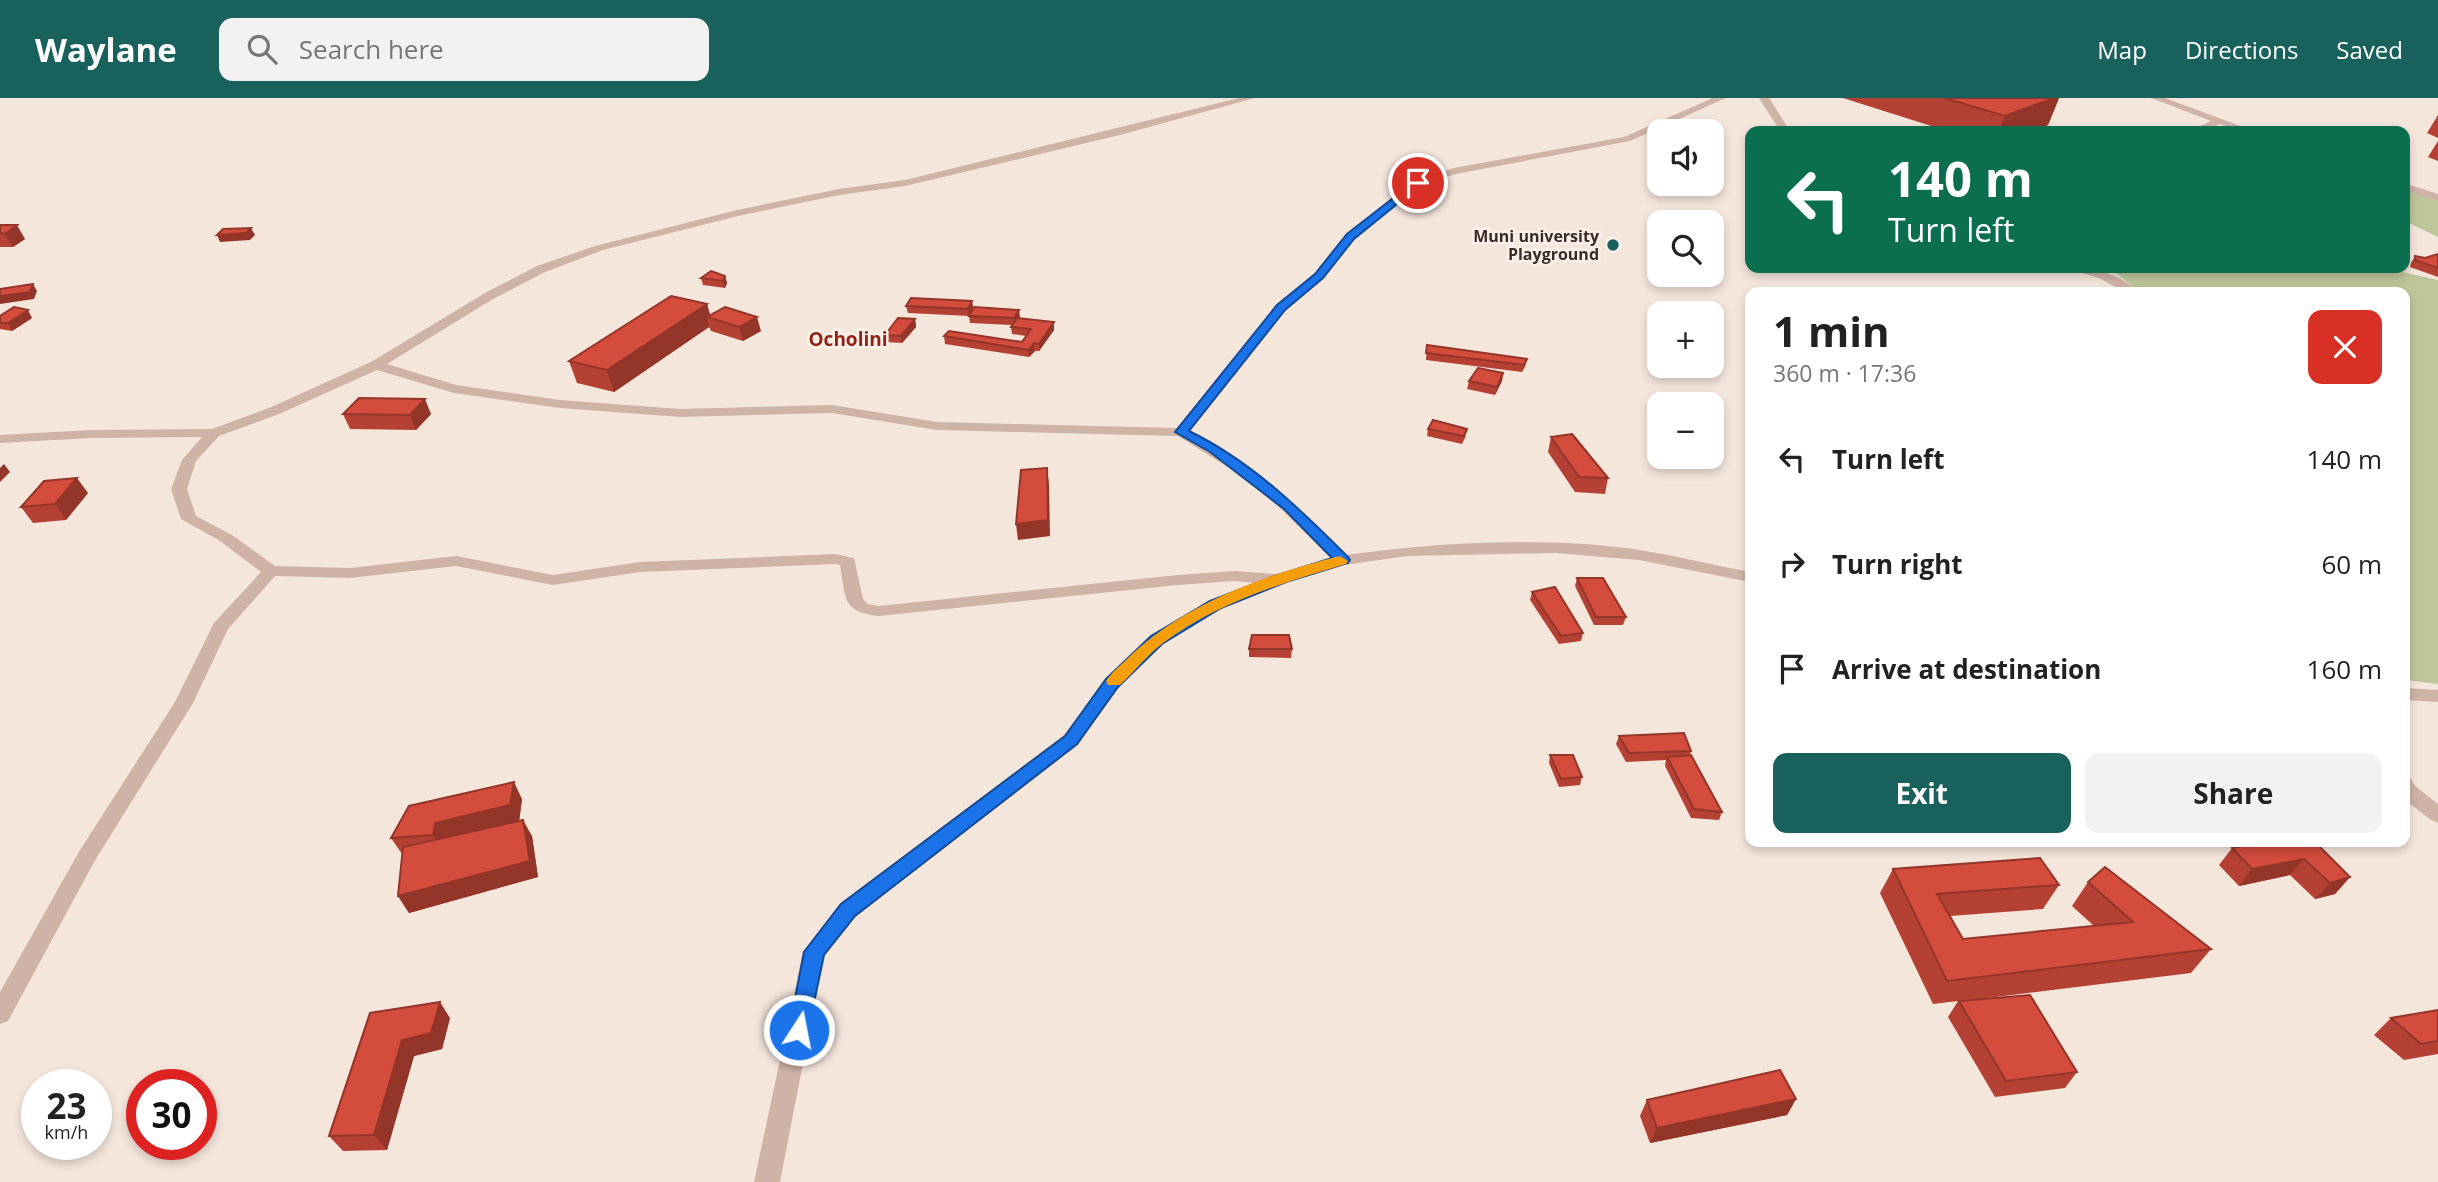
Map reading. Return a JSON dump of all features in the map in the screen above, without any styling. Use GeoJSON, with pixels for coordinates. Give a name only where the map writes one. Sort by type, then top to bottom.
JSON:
{"type":"FeatureCollection","features":[{"type":"Feature","properties":{"kind":"street"},"geometry":{"type":"LineString","coordinates":[[0,439],[91,434],[214,433],[274,411],[376,365],[489,296],[541,269],[599,248],[737,213],[839,191],[919,180],[1251,98]]}},
{"type":"Feature","properties":{"kind":"street"},"geometry":{"type":"LineString","coordinates":[[1181,432],[1281,307],[1319,276],[1350,236],[1418,183],[1454,171],[1628,139],[1721,98]]}},
{"type":"Feature","properties":{"kind":"street"},"geometry":{"type":"LineString","coordinates":[[1764,98],[1782,126]]}},
{"type":"Feature","properties":{"kind":"street"},"geometry":{"type":"LineString","coordinates":[[2156,98],[2234,126]]}},
{"type":"Feature","properties":{"kind":"street"},"geometry":{"type":"LineString","coordinates":[[2207,126],[2219,121]]}},
{"type":"Feature","properties":{"kind":"street"},"geometry":{"type":"LineString","coordinates":[[2410,188],[2438,198]]}},
{"type":"Feature","properties":{"kind":"street"},"geometry":{"type":"LineString","coordinates":[[2092,273],[2105,276],[2124,287]]}},
{"type":"Feature","properties":{"kind":"street"},"geometry":{"type":"LineString","coordinates":[[376,365],[454,389],[560,404],[680,413],[832,409],[937,426],[1181,432],[1215,449],[1289,506],[1342,560]]}},
{"type":"Feature","properties":{"kind":"street"},"geometry":{"type":"LineString","coordinates":[[214,433],[189,460],[179,489],[189,519],[226,538],[271,571],[350,573],[456,561],[553,579],[640,567],[835,559],[848,562],[855,601],[863,609],[879,611],[1178,580],[1236,576],[1280,579]]}},
{"type":"Feature","properties":{"kind":"street"},"geometry":{"type":"LineString","coordinates":[[766,1182],[784,1107],[814,952],[848,910],[1071,740],[1112,683],[1156,640],[1215,605],[1280,579],[1342,560],[1407,551],[1555,548],[1639,555],[1745,576]]}},
{"type":"Feature","properties":{"kind":"street"},"geometry":{"type":"LineString","coordinates":[[0,1014],[87,856],[184,703],[220,627],[271,571]]}},
{"type":"Feature","properties":{"kind":"street"},"geometry":{"type":"LineString","coordinates":[[2410,695],[2438,696]]}},
{"type":"Feature","properties":{"kind":"street"},"geometry":{"type":"LineString","coordinates":[[2410,793],[2438,815]]}},
{"type":"Feature","properties":{"kind":"green space"},"geometry":{"type":"Polygon","coordinates":[[[2410,191],[2438,201],[2438,237],[2410,223],[2410,191]]]}},
{"type":"Feature","properties":{"kind":"green space"},"geometry":{"type":"Polygon","coordinates":[[[2116,273],[2406,273],[2438,280],[2438,684],[2410,681],[2410,287],[2133,287],[2116,273]]]}},
{"type":"Feature","properties":{"kind":"building"},"geometry":{"type":"Polygon","coordinates":[[[1944,98],[2054,98],[2005,116],[1944,98]]]}},
{"type":"Feature","properties":{"kind":"building"},"geometry":{"type":"Polygon","coordinates":[[[0,225],[17,225],[5,234],[0,233],[0,225]]]}},
{"type":"Feature","properties":{"kind":"building"},"geometry":{"type":"Polygon","coordinates":[[[251,228],[246,233],[217,235],[223,229],[251,228]]]}},
{"type":"Feature","properties":{"kind":"building"},"geometry":{"type":"Polygon","coordinates":[[[2438,254],[2438,268],[2415,260],[2415,256],[2425,258],[2438,254]]]}},
{"type":"Feature","properties":{"kind":"building"},"geometry":{"type":"Polygon","coordinates":[[[711,271],[725,276],[723,281],[701,278],[711,271]]]}},
{"type":"Feature","properties":{"kind":"building"},"geometry":{"type":"Polygon","coordinates":[[[33,284],[30,292],[0,296],[0,289],[33,284]]]}},
{"type":"Feature","properties":{"kind":"building"},"geometry":{"type":"Polygon","coordinates":[[[671,296],[707,304],[607,370],[569,361],[671,296]]]}},
{"type":"Feature","properties":{"kind":"building"},"geometry":{"type":"Polygon","coordinates":[[[911,298],[972,301],[968,309],[906,306],[911,298]]]}},
{"type":"Feature","properties":{"kind":"building"},"geometry":{"type":"Polygon","coordinates":[[[14,307],[28,310],[8,323],[0,323],[0,316],[14,307]]]}},
{"type":"Feature","properties":{"kind":"building"},"geometry":{"type":"Polygon","coordinates":[[[725,307],[757,317],[739,327],[707,317],[725,307]]]}},
{"type":"Feature","properties":{"kind":"building"},"geometry":{"type":"Polygon","coordinates":[[[974,307],[1019,310],[1014,318],[969,316],[974,307]]]}},
{"type":"Feature","properties":{"kind":"building"},"geometry":{"type":"Polygon","coordinates":[[[898,318],[915,319],[901,336],[885,335],[898,318]]]}},
{"type":"Feature","properties":{"kind":"building"},"geometry":{"type":"Polygon","coordinates":[[[1017,318],[1054,322],[1039,344],[1034,343],[1029,350],[944,336],[949,331],[1022,342],[1031,329],[1011,327],[1017,318]]]}},
{"type":"Feature","properties":{"kind":"building"},"geometry":{"type":"Polygon","coordinates":[[[1427,345],[1527,359],[1524,365],[1426,353],[1427,345]]]}},
{"type":"Feature","properties":{"kind":"building"},"geometry":{"type":"Polygon","coordinates":[[[1478,368],[1503,373],[1497,387],[1469,381],[1478,368]]]}},
{"type":"Feature","properties":{"kind":"building"},"geometry":{"type":"Polygon","coordinates":[[[359,398],[425,399],[410,415],[343,414],[359,398]]]}},
{"type":"Feature","properties":{"kind":"building"},"geometry":{"type":"Polygon","coordinates":[[[1433,420],[1467,429],[1464,436],[1428,429],[1433,420]]]}},
{"type":"Feature","properties":{"kind":"building"},"geometry":{"type":"Polygon","coordinates":[[[1572,434],[1608,478],[1579,477],[1551,437],[1572,434]]]}},
{"type":"Feature","properties":{"kind":"building"},"geometry":{"type":"Polygon","coordinates":[[[1047,468],[1048,520],[1016,524],[1021,470],[1047,468]]]}},
{"type":"Feature","properties":{"kind":"building"},"geometry":{"type":"Polygon","coordinates":[[[77,478],[55,504],[21,507],[44,481],[77,478]]]}},
{"type":"Feature","properties":{"kind":"building"},"geometry":{"type":"Polygon","coordinates":[[[1577,578],[1603,578],[1626,617],[1596,617],[1577,578]]]}},
{"type":"Feature","properties":{"kind":"building"},"geometry":{"type":"Polygon","coordinates":[[[1555,587],[1583,633],[1561,636],[1532,592],[1555,587]]]}},
{"type":"Feature","properties":{"kind":"building"},"geometry":{"type":"Polygon","coordinates":[[[1252,635],[1289,635],[1292,649],[1249,649],[1252,635]]]}},
{"type":"Feature","properties":{"kind":"building"},"geometry":{"type":"Polygon","coordinates":[[[1684,733],[1691,751],[1629,753],[1619,736],[1684,733]]]}},
{"type":"Feature","properties":{"kind":"building"},"geometry":{"type":"Polygon","coordinates":[[[1550,755],[1573,755],[1582,777],[1561,779],[1550,755]]]}},
{"type":"Feature","properties":{"kind":"building"},"geometry":{"type":"Polygon","coordinates":[[[1691,755],[1722,812],[1694,809],[1667,757],[1691,755]]]}},
{"type":"Feature","properties":{"kind":"building"},"geometry":{"type":"Polygon","coordinates":[[[514,782],[510,805],[435,823],[433,835],[391,838],[409,806],[514,782]]]}},
{"type":"Feature","properties":{"kind":"building"},"geometry":{"type":"Polygon","coordinates":[[[523,820],[530,861],[398,896],[403,847],[523,820]]]}},
{"type":"Feature","properties":{"kind":"building"},"geometry":{"type":"Polygon","coordinates":[[[2320,847],[2350,877],[2330,883],[2304,859],[2252,869],[2232,848],[2320,847]]]}},
{"type":"Feature","properties":{"kind":"building"},"geometry":{"type":"Polygon","coordinates":[[[2040,858],[2059,885],[1937,894],[1963,939],[2133,922],[2088,882],[2105,867],[2211,949],[1947,981],[1893,869],[2040,858]]]}},
{"type":"Feature","properties":{"kind":"building"},"geometry":{"type":"Polygon","coordinates":[[[2030,995],[2077,1072],[2006,1081],[1959,1001],[2030,995]]]}},
{"type":"Feature","properties":{"kind":"building"},"geometry":{"type":"Polygon","coordinates":[[[440,1002],[431,1033],[402,1040],[374,1135],[329,1136],[370,1013],[440,1002]]]}},
{"type":"Feature","properties":{"kind":"building"},"geometry":{"type":"Polygon","coordinates":[[[2438,1010],[2438,1041],[2421,1044],[2391,1018],[2438,1010]]]}},
{"type":"Feature","properties":{"kind":"building"},"geometry":{"type":"Polygon","coordinates":[[[1780,1070],[1796,1099],[1657,1128],[1647,1100],[1780,1070]]]}},
{"type":"Feature","properties":{"kind":"slow traffic"},"geometry":{"type":"LineString","coordinates":[[1114,681],[1156,640],[1215,605],[1280,579],[1340,561]]}},
{"type":"Feature","properties":{"kind":"place","name":"Muni university Playground"},"geometry":{"type":"Point","coordinates":[1613,245]}},
{"type":"Feature","properties":{"kind":"district","name":"Ocholini"},"geometry":{"type":"Point","coordinates":[848,339]}},
{"type":"Feature","properties":{"kind":"route"},"geometry":{"type":"LineString","coordinates":[[799,1030],[814,952],[848,910],[1071,740],[1112,683],[1156,640],[1215,605],[1280,579],[1342,560],[1289,506],[1215,449],[1181,432],[1281,307],[1319,276],[1350,236],[1418,183]]}}]}
